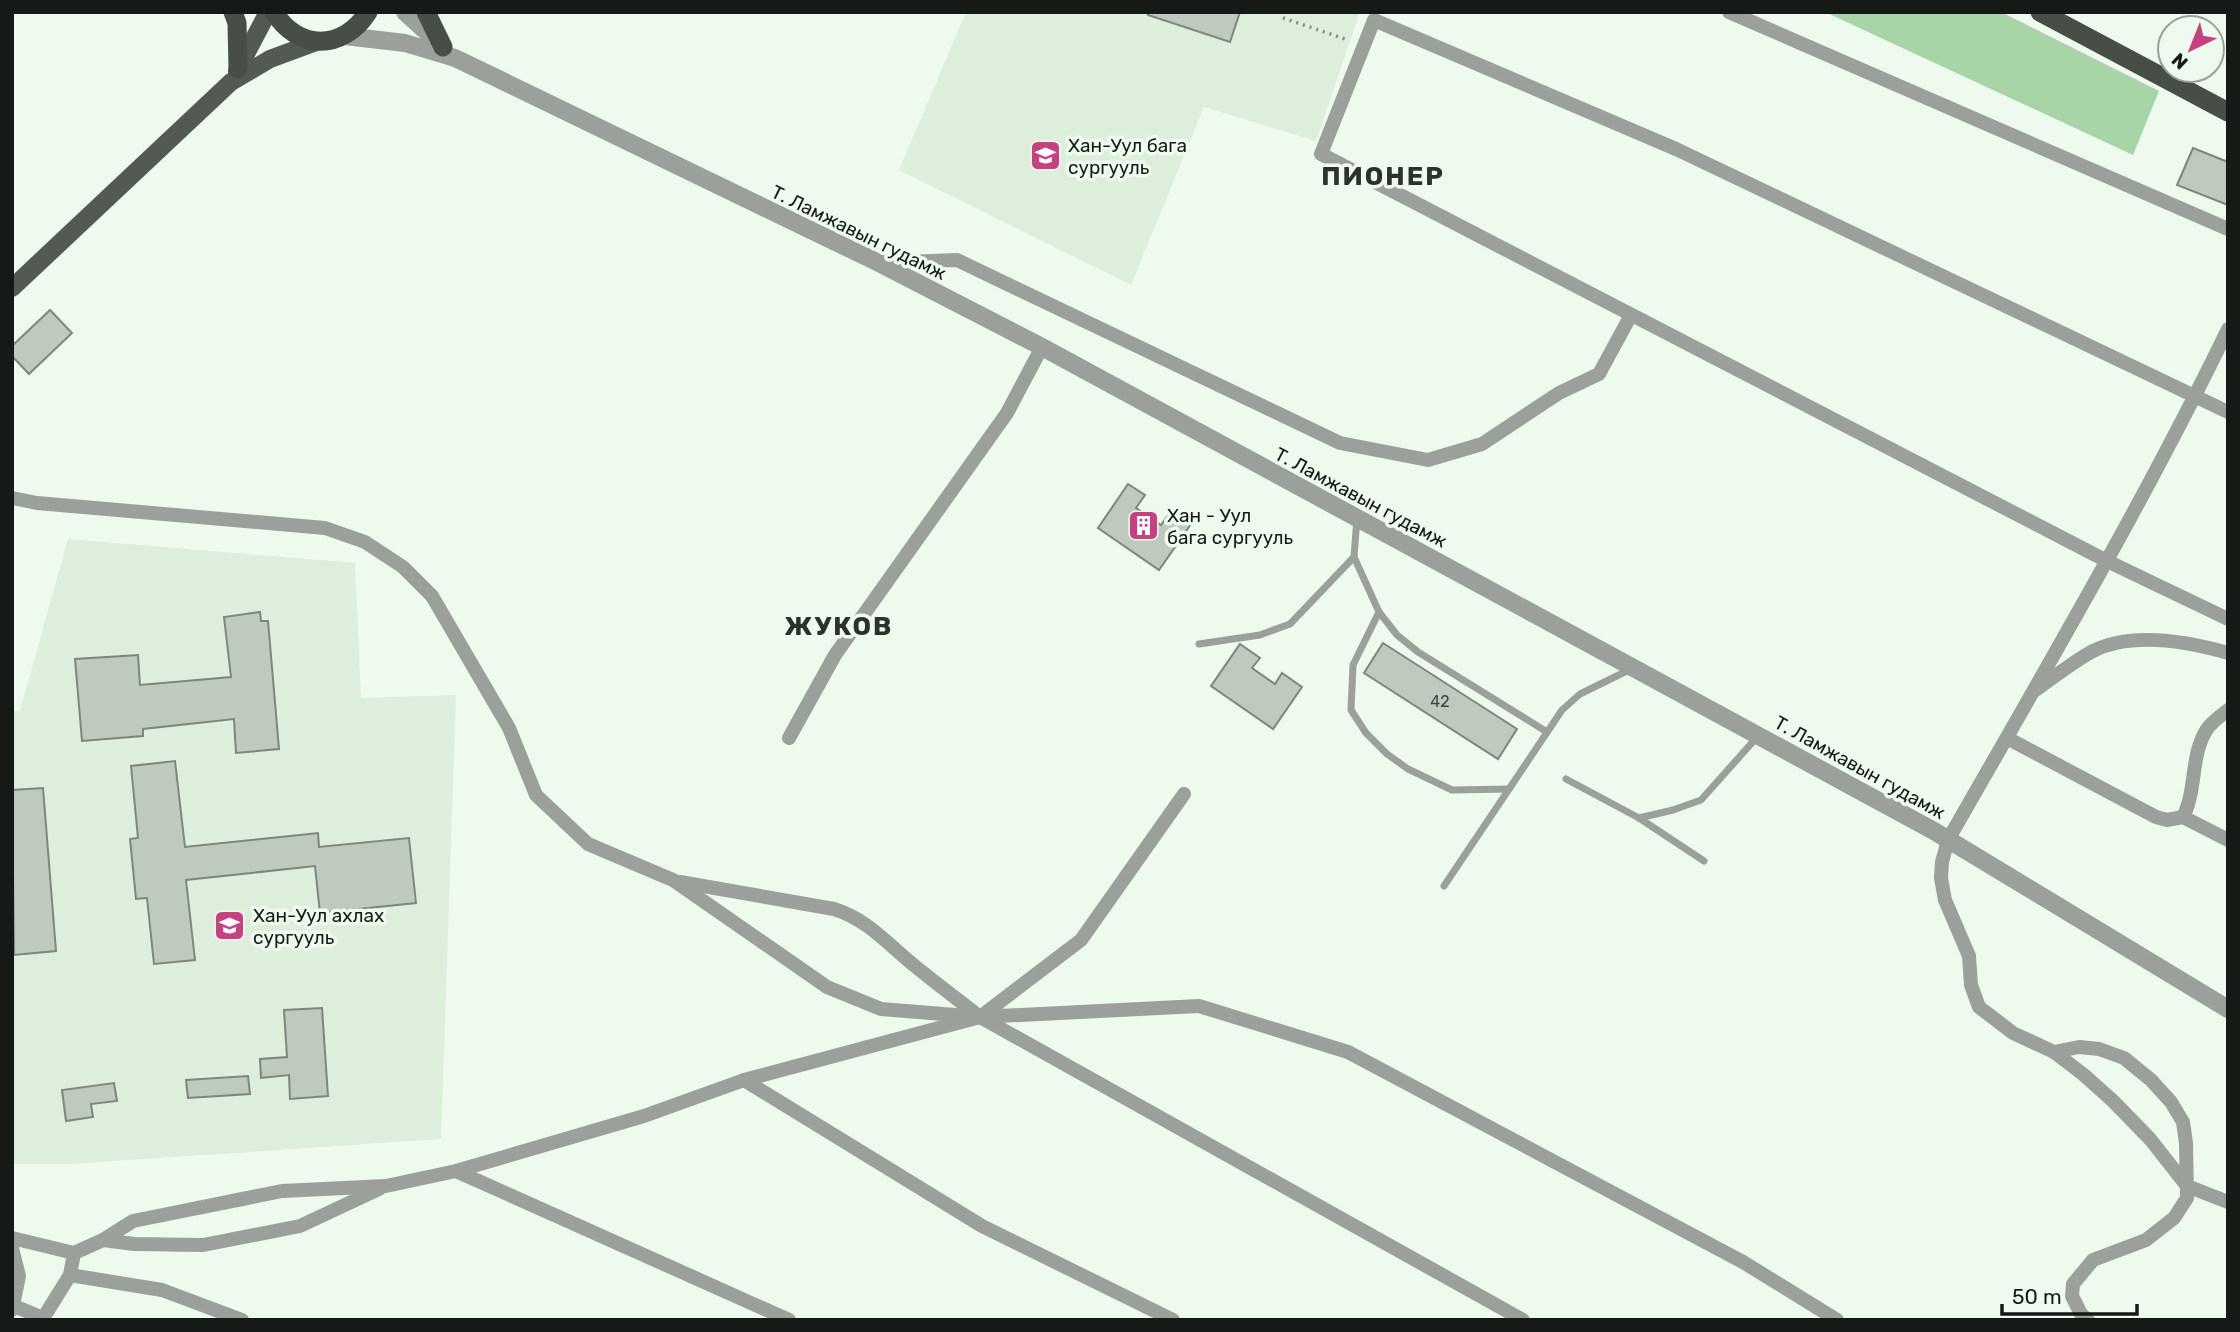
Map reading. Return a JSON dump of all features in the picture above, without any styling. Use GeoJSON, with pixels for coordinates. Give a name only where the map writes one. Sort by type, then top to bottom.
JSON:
{"type":"FeatureCollection","features":[{"type":"Feature","properties":{"kind":"highway"},"geometry":{"type":"LineString","coordinates":[[233,12],[237,23],[234,75]]}},
{"type":"Feature","properties":{"kind":"highway"},"geometry":{"type":"LineString","coordinates":[[271,12],[289,31],[316,42],[345,36],[358,26],[368,12]]}},
{"type":"Feature","properties":{"kind":"highway"},"geometry":{"type":"LineString","coordinates":[[426,12],[449,53]]}},
{"type":"Feature","properties":{"kind":"highway"},"geometry":{"type":"LineString","coordinates":[[2040,12],[2228,112]]}},
{"type":"Feature","properties":{"kind":"main road"},"geometry":{"type":"LineString","coordinates":[[12,288],[234,75],[271,12]]}},
{"type":"Feature","properties":{"kind":"main road"},"geometry":{"type":"LineString","coordinates":[[234,75],[316,42]]}},
{"type":"Feature","properties":{"kind":"street","name":"Т. Ламжавын гудамж"},"geometry":{"type":"LineString","coordinates":[[405,12],[449,53]]}},
{"type":"Feature","properties":{"kind":"street"},"geometry":{"type":"LineString","coordinates":[[1729,12],[2228,229]]}},
{"type":"Feature","properties":{"kind":"street"},"geometry":{"type":"LineString","coordinates":[[2228,412],[1676,149],[1374,20],[1321,154],[2107,561],[2228,619]]}},
{"type":"Feature","properties":{"kind":"street","name":"Т. Ламжавын гудамж"},"geometry":{"type":"LineString","coordinates":[[345,36],[396,41],[449,53],[879,263],[1042,347],[1948,840],[2228,1009]]}},
{"type":"Feature","properties":{"kind":"street"},"geometry":{"type":"LineString","coordinates":[[879,263],[957,261],[1340,443],[1428,460],[1482,444],[1559,393],[1599,374],[1631,315]]}},
{"type":"Feature","properties":{"kind":"street"},"geometry":{"type":"LineString","coordinates":[[2228,329],[2196,396],[2107,561],[1948,840],[1941,878],[1945,900],[1969,956],[1971,985],[1979,1007],[2013,1033],[2054,1052],[2084,1074],[2150,1139],[2187,1186],[2228,1202]]}},
{"type":"Feature","properties":{"kind":"street"},"geometry":{"type":"LineString","coordinates":[[789,738],[835,655],[1007,412],[1042,347]]}},
{"type":"Feature","properties":{"kind":"street"},"geometry":{"type":"LineString","coordinates":[[12,498],[37,503],[326,528],[365,542],[403,567],[432,596],[509,728],[536,795],[588,844],[673,880],[827,987],[881,1009],[980,1017],[1199,1006],[1348,1052],[1743,1262],[1838,1320]]}},
{"type":"Feature","properties":{"kind":"street"},"geometry":{"type":"LineString","coordinates":[[2033,692],[2093,651],[2127,641],[2179,642],[2228,653]]}},
{"type":"Feature","properties":{"kind":"street"},"geometry":{"type":"LineString","coordinates":[[2183,817],[2206,730],[2228,710]]}},
{"type":"Feature","properties":{"kind":"street"},"geometry":{"type":"LineString","coordinates":[[2007,738],[2156,817],[2167,820],[2183,817],[2228,840]]}},
{"type":"Feature","properties":{"kind":"street"},"geometry":{"type":"LineString","coordinates":[[12,1238],[74,1253],[103,1240],[133,1221],[282,1191],[386,1185],[456,1171],[644,1116],[744,1080],[980,1017],[1081,940],[1184,794]]}},
{"type":"Feature","properties":{"kind":"street"},"geometry":{"type":"LineString","coordinates":[[673,880],[851,914],[870,926],[929,978],[980,1017],[1523,1320]]}},
{"type":"Feature","properties":{"kind":"street"},"geometry":{"type":"LineString","coordinates":[[2054,1052],[2079,1047],[2099,1049],[2124,1058],[2151,1080],[2171,1102],[2183,1122],[2187,1198],[2174,1219],[2146,1240],[2093,1260],[2073,1284],[2072,1296],[2081,1314],[2088,1320]]}},
{"type":"Feature","properties":{"kind":"street"},"geometry":{"type":"LineString","coordinates":[[744,1080],[982,1226],[1173,1320]]}},
{"type":"Feature","properties":{"kind":"street"},"geometry":{"type":"LineString","coordinates":[[456,1171],[789,1320]]}},
{"type":"Feature","properties":{"kind":"street"},"geometry":{"type":"LineString","coordinates":[[103,1240],[134,1244],[204,1245],[300,1226],[386,1185]]}},
{"type":"Feature","properties":{"kind":"street"},"geometry":{"type":"LineString","coordinates":[[12,1248],[19,1276],[13,1308],[43,1319],[70,1275],[74,1253]]}},
{"type":"Feature","properties":{"kind":"street"},"geometry":{"type":"LineString","coordinates":[[70,1275],[162,1290],[242,1320]]}},
{"type":"Feature","properties":{"kind":"lane"},"geometry":{"type":"LineString","coordinates":[[1357,518],[1354,557],[1379,612],[1397,635],[1418,652],[1548,732]]}},
{"type":"Feature","properties":{"kind":"lane"},"geometry":{"type":"LineString","coordinates":[[1199,644],[1260,635],[1290,624],[1354,557]]}},
{"type":"Feature","properties":{"kind":"lane"},"geometry":{"type":"LineString","coordinates":[[1379,612],[1353,665],[1351,710],[1366,733],[1387,754],[1408,769],[1452,790],[1510,789]]}},
{"type":"Feature","properties":{"kind":"lane"},"geometry":{"type":"LineString","coordinates":[[1444,886],[1562,710],[1580,694],[1633,668]]}},
{"type":"Feature","properties":{"kind":"lane"},"geometry":{"type":"LineString","coordinates":[[1639,818],[1674,810],[1700,800],[1759,736]]}},
{"type":"Feature","properties":{"kind":"lane"},"geometry":{"type":"LineString","coordinates":[[1566,779],[1639,818],[1704,861]]}},
{"type":"Feature","properties":{"kind":"path"},"geometry":{"type":"LineString","coordinates":[[1283,18],[1364,45]]}},
{"type":"Feature","properties":{"kind":"shaded area","name":"Хан-Уул бага сургууль"},"geometry":{"type":"Polygon","coordinates":[[[966,12],[1360,12],[1316,141],[1204,107],[1131,285],[899,170],[966,12]]]}},
{"type":"Feature","properties":{"kind":"shaded area","name":"Хан-Уул ахлах сургууль"},"geometry":{"type":"Polygon","coordinates":[[[68,539],[355,563],[361,698],[456,695],[441,1139],[71,1164],[12,1164],[12,711],[20,711],[68,539]]]}},
{"type":"Feature","properties":{"kind":"green space"},"geometry":{"type":"Polygon","coordinates":[[[1825,12],[2001,12],[2159,91],[2133,155],[1825,12]]]}},
{"type":"Feature","properties":{"kind":"building"},"geometry":{"type":"Polygon","coordinates":[[[1148,12],[1240,12],[1230,42],[1148,15],[1148,12]]]}},
{"type":"Feature","properties":{"kind":"building"},"geometry":{"type":"Polygon","coordinates":[[[2193,148],[2228,162],[2228,205],[2177,185],[2193,148]]]}},
{"type":"Feature","properties":{"kind":"building"},"geometry":{"type":"Polygon","coordinates":[[[50,310],[72,333],[29,374],[12,356],[12,346],[50,310]]]}},
{"type":"Feature","properties":{"kind":"building","name":"Хан - Уул бага сургууль"},"geometry":{"type":"Polygon","coordinates":[[[1128,484],[1145,495],[1136,508],[1161,525],[1171,511],[1191,524],[1159,570],[1098,528],[1128,484]]]}},
{"type":"Feature","properties":{"kind":"building"},"geometry":{"type":"Polygon","coordinates":[[[260,612],[261,621],[268,621],[279,749],[236,753],[234,719],[143,729],[143,736],[82,741],[75,659],[138,655],[140,685],[231,677],[224,617],[260,612]]]}},
{"type":"Feature","properties":{"kind":"building"},"geometry":{"type":"Polygon","coordinates":[[[1383,643],[1517,729],[1498,759],[1364,673],[1383,643]]]}},
{"type":"Feature","properties":{"kind":"building"},"geometry":{"type":"Polygon","coordinates":[[[1240,644],[1260,658],[1252,668],[1275,684],[1282,673],[1302,687],[1273,729],[1211,686],[1240,644]]]}},
{"type":"Feature","properties":{"kind":"building"},"geometry":{"type":"Polygon","coordinates":[[[175,761],[185,847],[318,833],[319,847],[409,838],[416,903],[320,913],[315,866],[186,880],[195,960],[154,964],[147,898],[136,899],[130,839],[138,838],[131,766],[175,761]]]}},
{"type":"Feature","properties":{"kind":"building"},"geometry":{"type":"Polygon","coordinates":[[[43,788],[56,951],[14,955],[12,790],[43,788]]]}},
{"type":"Feature","properties":{"kind":"building"},"geometry":{"type":"Polygon","coordinates":[[[322,1008],[328,1096],[290,1099],[289,1075],[261,1078],[260,1059],[287,1057],[284,1010],[322,1008]]]}},
{"type":"Feature","properties":{"kind":"building"},"geometry":{"type":"Polygon","coordinates":[[[248,1076],[250,1094],[188,1098],[186,1080],[248,1076]]]}},
{"type":"Feature","properties":{"kind":"building"},"geometry":{"type":"Polygon","coordinates":[[[114,1083],[117,1101],[91,1104],[93,1117],[66,1121],[62,1090],[114,1083]]]}},
{"type":"Feature","properties":{"kind":"place","name":"Хан-Уул бага сургууль"},"geometry":{"type":"Point","coordinates":[1045,156]}},
{"type":"Feature","properties":{"kind":"place","name":"Хан - Уул бага сургууль"},"geometry":{"type":"Point","coordinates":[1144,526]}},
{"type":"Feature","properties":{"kind":"place","name":"Хан-Уул ахлах сургууль"},"geometry":{"type":"Point","coordinates":[230,926]}},
{"type":"Feature","properties":{"kind":"district","name":"ПИОНЕР"},"geometry":{"type":"Point","coordinates":[1383,176]}},
{"type":"Feature","properties":{"kind":"district","name":"ЖУКОВ"},"geometry":{"type":"Point","coordinates":[839,626]}}]}
